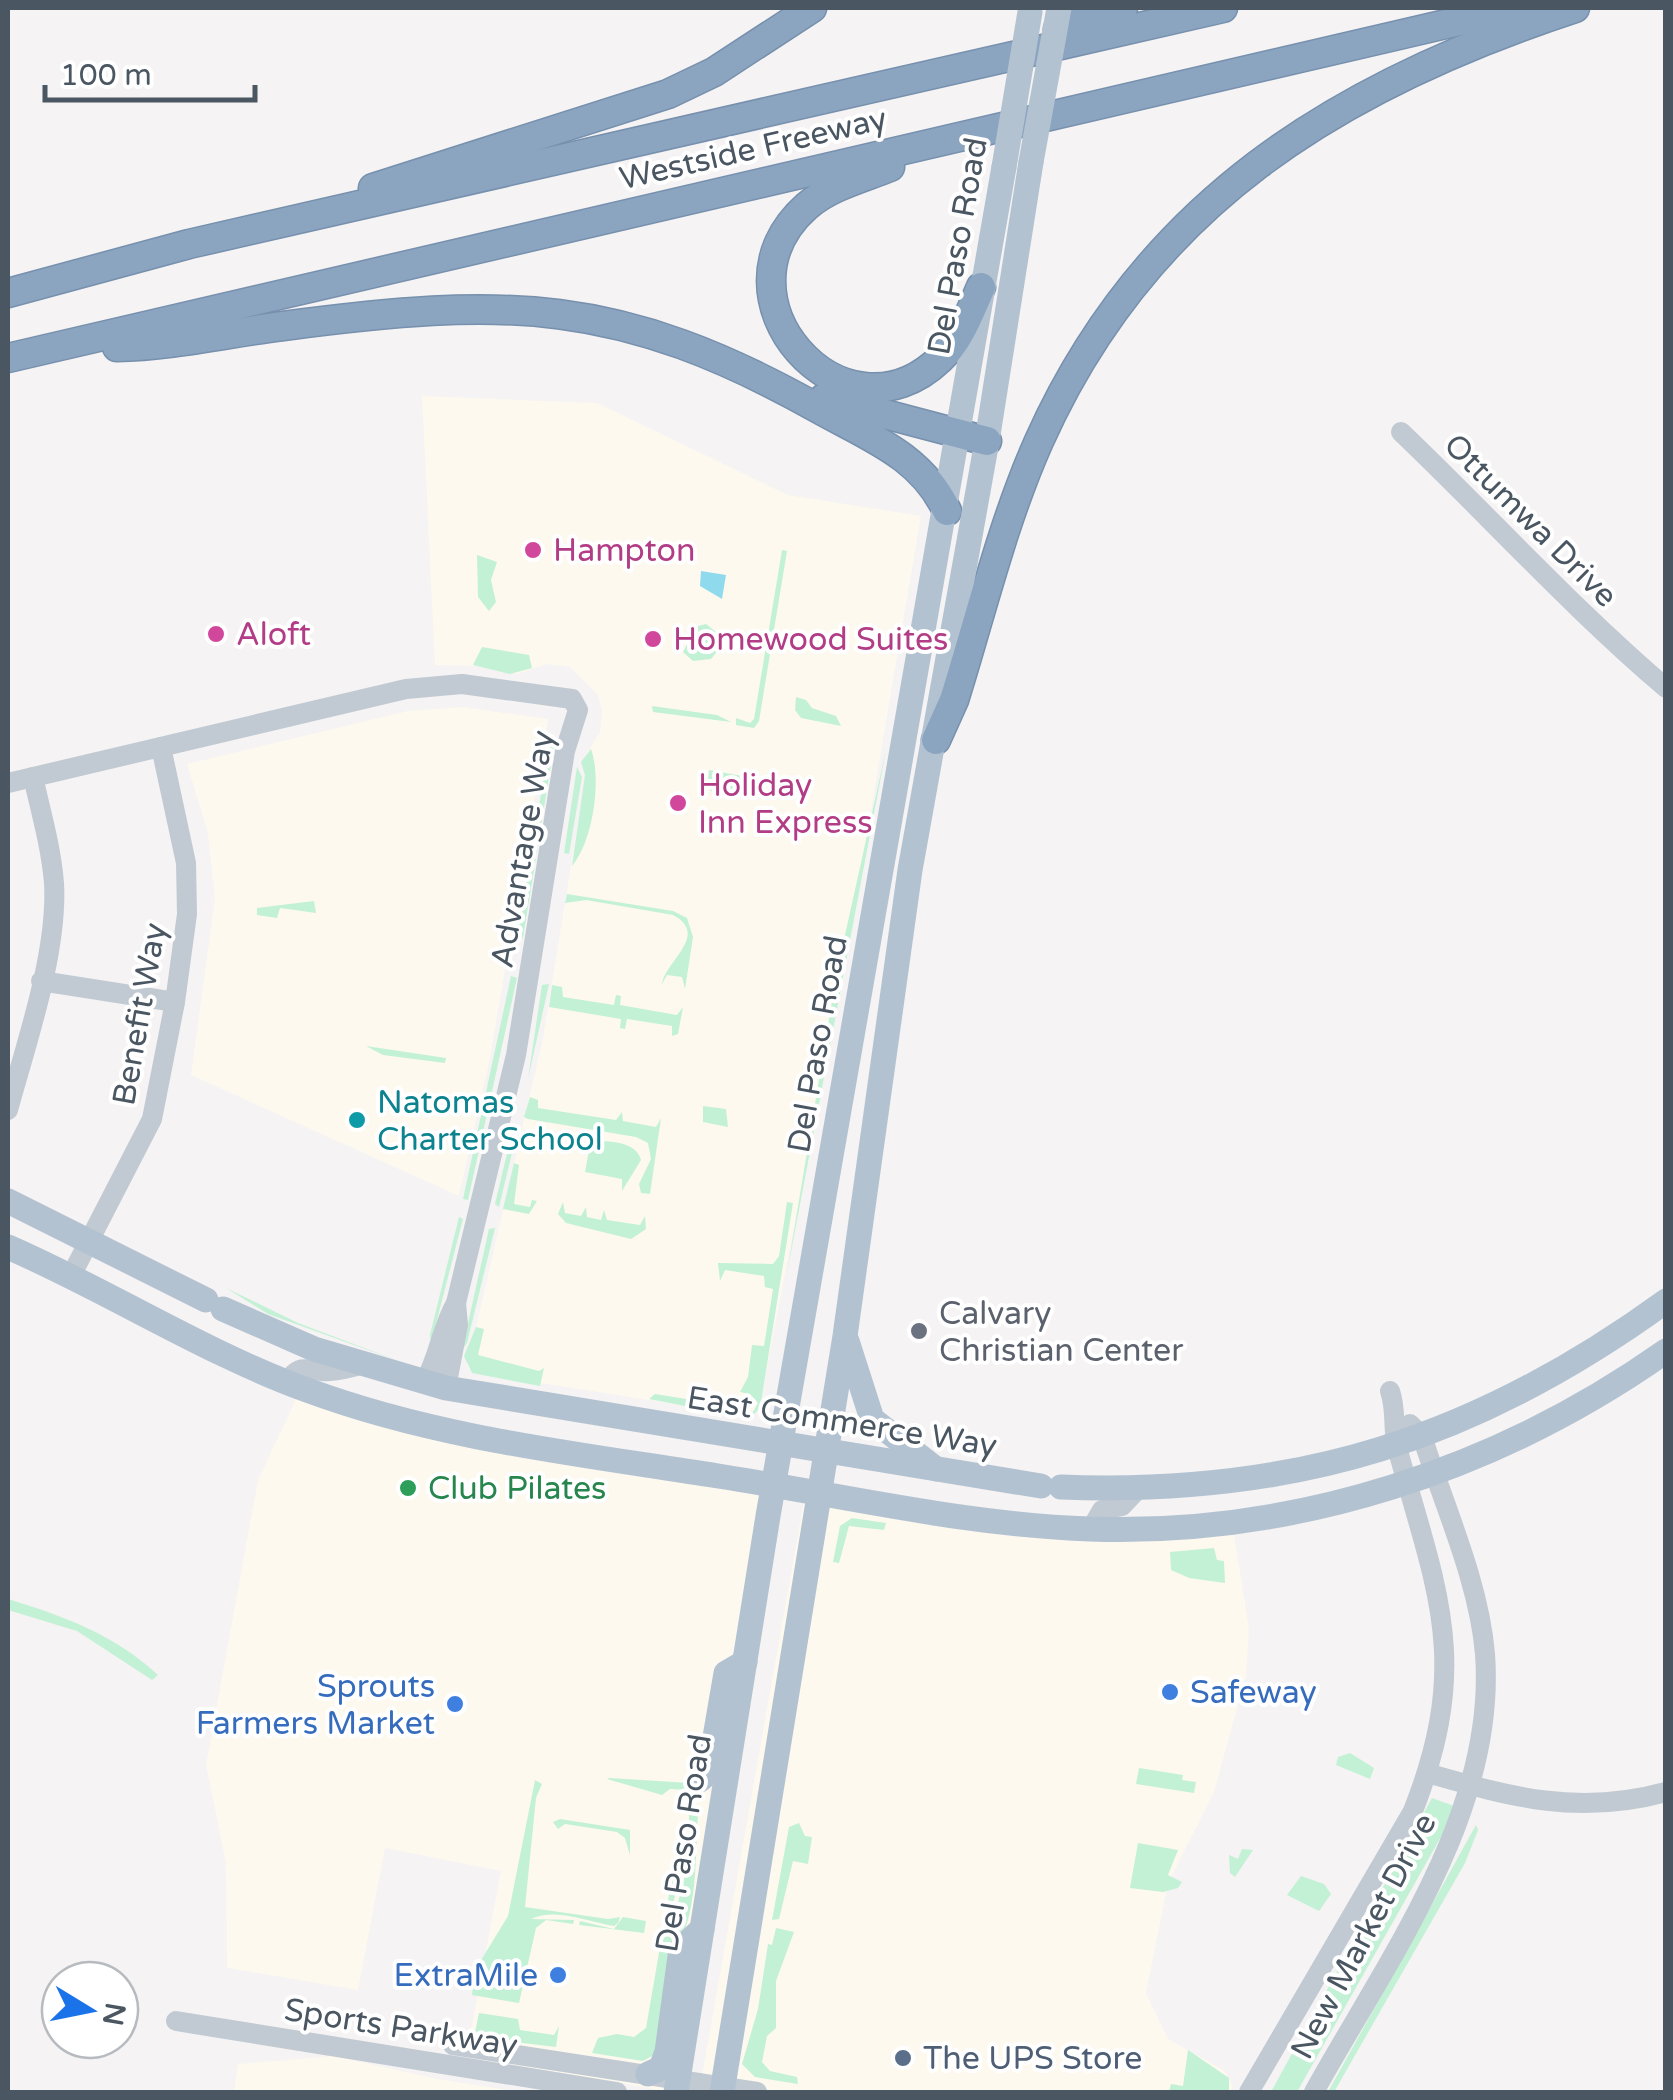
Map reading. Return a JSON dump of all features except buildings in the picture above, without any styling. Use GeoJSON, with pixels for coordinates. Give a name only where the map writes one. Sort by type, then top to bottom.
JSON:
{"type":"FeatureCollection","features":[{"type":"Feature","properties":{"kind":"highway"},"geometry":{"type":"LineString","coordinates":[[189,244],[668,94],[758,46],[812,8]]}},
{"type":"Feature","properties":{"kind":"highway"},"geometry":{"type":"LineString","coordinates":[[929,74],[1123,8]]}},
{"type":"Feature","properties":{"kind":"highway","name":"Westside Freeway"},"geometry":{"type":"LineString","coordinates":[[8,293],[189,244],[389,202],[1223,8]]}},
{"type":"Feature","properties":{"kind":"highway","name":"Westside Freeway"},"geometry":{"type":"LineString","coordinates":[[8,358],[1515,8]]}},
{"type":"Feature","properties":{"kind":"highway"},"geometry":{"type":"LineString","coordinates":[[936,740],[954,700],[1018,494],[1038,443],[1078,366],[1154,261],[1224,192],[1339,108],[1477,40],[1575,8]]}},
{"type":"Feature","properties":{"kind":"highway"},"geometry":{"type":"LineString","coordinates":[[978,133],[837,188],[809,204],[778,249],[772,284],[782,330],[803,358],[832,378],[867,386],[914,377],[940,359],[960,332],[981,287]]}},
{"type":"Feature","properties":{"kind":"highway"},"geometry":{"type":"LineString","coordinates":[[55,347],[134,347],[432,310],[517,308],[634,326],[854,408],[973,438]]}},
{"type":"Feature","properties":{"kind":"highway"},"geometry":{"type":"LineString","coordinates":[[757,374],[908,460],[934,483],[946,510]]}},
{"type":"Feature","properties":{"kind":"main road","name":"Del Paso Road"},"geometry":{"type":"LineString","coordinates":[[677,2086],[774,1485],[892,798],[946,510],[973,438],[1059,8]]}},
{"type":"Feature","properties":{"kind":"main road","name":"Del Paso Road"},"geometry":{"type":"LineString","coordinates":[[722,2089],[845,1336],[910,870],[936,740],[973,438],[981,287],[1031,10]]}},
{"type":"Feature","properties":{"kind":"main road","name":"East Commerce Way"},"geometry":{"type":"LineString","coordinates":[[8,1201],[215,1304],[362,1365],[435,1386],[939,1472],[1051,1486],[1139,1488],[1266,1477],[1396,1445],[1503,1404],[1555,1376],[1666,1301]]}},
{"type":"Feature","properties":{"kind":"main road"},"geometry":{"type":"LineString","coordinates":[[8,1246],[213,1351],[287,1382],[440,1430],[1008,1522],[1091,1529],[1236,1521],[1334,1503],[1408,1482],[1503,1447],[1598,1400],[1666,1351]]}},
{"type":"Feature","properties":{"kind":"main road"},"geometry":{"type":"LineString","coordinates":[[845,1336],[872,1419],[939,1472]]}},
{"type":"Feature","properties":{"kind":"main road"},"geometry":{"type":"LineString","coordinates":[[700,1780],[709,1772],[726,1673],[745,1662]]}},
{"type":"Feature","properties":{"kind":"main road"},"geometry":{"type":"LineString","coordinates":[[648,2074],[662,2068],[667,2052],[681,1949],[702,1929]]}},
{"type":"Feature","properties":{"kind":"street","name":"Ottumwa Drive"},"geometry":{"type":"LineString","coordinates":[[1401,432],[1512,538],[1597,629],[1666,688]]}},
{"type":"Feature","properties":{"kind":"street","name":"Advantage Way"},"geometry":{"type":"LineString","coordinates":[[161,747],[426,686],[462,684],[566,696],[578,710],[565,752],[516,1054],[456,1303],[458,1325],[435,1386]]}},
{"type":"Feature","properties":{"kind":"street"},"geometry":{"type":"LineString","coordinates":[[8,783],[161,747]]}},
{"type":"Feature","properties":{"kind":"street","name":"Benefit Way"},"geometry":{"type":"LineString","coordinates":[[71,1276],[152,1119],[175,1002],[187,914],[186,863],[161,747]]}},
{"type":"Feature","properties":{"kind":"street"},"geometry":{"type":"LineString","coordinates":[[8,1110],[13,1071],[40,981],[54,882],[32,777]]}},
{"type":"Feature","properties":{"kind":"street"},"geometry":{"type":"LineString","coordinates":[[40,981],[175,1002]]}},
{"type":"Feature","properties":{"kind":"street"},"geometry":{"type":"LineString","coordinates":[[287,1382],[294,1371],[305,1366],[325,1372],[362,1365]]}},
{"type":"Feature","properties":{"kind":"street","name":"New Market Drive"},"geometry":{"type":"LineString","coordinates":[[1249,2092],[1397,1840],[1428,1773],[1441,1721],[1443,1612],[1396,1445],[1393,1400],[1422,1436],[1464,1563],[1485,1650],[1482,1726],[1472,1786],[1444,1858],[1314,2092]]}},
{"type":"Feature","properties":{"kind":"street"},"geometry":{"type":"LineString","coordinates":[[1091,1529],[1102,1510],[1122,1506],[1139,1488]]}},
{"type":"Feature","properties":{"kind":"street"},"geometry":{"type":"LineString","coordinates":[[1428,1773],[1524,1801],[1564,1804],[1666,1792]]}},
{"type":"Feature","properties":{"kind":"street","name":"Sports Parkway"},"geometry":{"type":"LineString","coordinates":[[176,2022],[451,2055],[617,2092]]}},
{"type":"Feature","properties":{"kind":"street"},"geometry":{"type":"LineString","coordinates":[[451,2055],[648,2074],[677,2086],[757,2092]]}},
{"type":"Feature","properties":{"kind":"shaded area"},"geometry":{"type":"Polygon","coordinates":[[[422,396],[597,403],[788,495],[921,516],[843,975],[759,1408],[743,1415],[472,1372],[467,1366],[543,1038],[586,773],[582,762],[600,732],[602,712],[598,695],[570,667],[547,664],[517,674],[493,666],[435,665],[422,396]]]}},
{"type":"Feature","properties":{"kind":"shaded area"},"geometry":{"type":"Polygon","coordinates":[[[463,707],[548,719],[490,1058],[459,1196],[191,1075],[215,898],[208,833],[187,764],[408,711],[463,707]]]}},
{"type":"Feature","properties":{"kind":"shaded area"},"geometry":{"type":"Polygon","coordinates":[[[298,1395],[761,1490],[714,1769],[719,1795],[671,2092],[466,2056],[501,1871],[385,1848],[358,1990],[227,1968],[226,1863],[206,1765],[258,1480],[298,1395]]]}},
{"type":"Feature","properties":{"kind":"shaded area"},"geometry":{"type":"Polygon","coordinates":[[[805,1495],[1063,1540],[1135,1541],[1233,1528],[1249,1629],[1246,1676],[1214,1792],[1168,1883],[1146,1993],[1168,2039],[1225,2071],[1233,2087],[1230,2092],[699,2092],[805,1495]]]}},
{"type":"Feature","properties":{"kind":"shaded area"},"geometry":{"type":"Polygon","coordinates":[[[334,2056],[437,2079],[522,2092],[234,2092],[238,2064],[334,2056]]]}},
{"type":"Feature","properties":{"kind":"green space"},"geometry":{"type":"Polygon","coordinates":[[[782,550],[787,551],[759,721],[754,728],[736,725],[736,718],[750,723],[754,719],[782,550]]]}},
{"type":"Feature","properties":{"kind":"green space"},"geometry":{"type":"Polygon","coordinates":[[[477,555],[497,562],[491,580],[496,602],[489,611],[478,597],[477,555]]]}},
{"type":"Feature","properties":{"kind":"green space"},"geometry":{"type":"Polygon","coordinates":[[[706,624],[716,632],[718,650],[711,659],[693,661],[683,652],[689,641],[687,629],[706,624]]]}},
{"type":"Feature","properties":{"kind":"green space"},"geometry":{"type":"Polygon","coordinates":[[[482,647],[529,655],[532,668],[510,674],[473,665],[482,647]]]}},
{"type":"Feature","properties":{"kind":"green space"},"geometry":{"type":"Polygon","coordinates":[[[796,697],[806,700],[812,708],[836,716],[841,726],[801,718],[795,710],[796,697]]]}},
{"type":"Feature","properties":{"kind":"green space"},"geometry":{"type":"Polygon","coordinates":[[[652,706],[717,715],[731,722],[653,712],[652,706]]]}},
{"type":"Feature","properties":{"kind":"green space"},"geometry":{"type":"Polygon","coordinates":[[[555,739],[523,938],[517,939],[549,746],[555,739]]]}},
{"type":"Feature","properties":{"kind":"green space"},"geometry":{"type":"Polygon","coordinates":[[[591,749],[596,777],[594,810],[585,842],[572,866],[585,775],[581,762],[591,749]]]}},
{"type":"Feature","properties":{"kind":"green space"},"geometry":{"type":"Polygon","coordinates":[[[886,750],[787,1273],[837,971],[886,750]]]}},
{"type":"Feature","properties":{"kind":"green space"},"geometry":{"type":"Polygon","coordinates":[[[577,767],[582,777],[569,854],[564,853],[577,767]]]}},
{"type":"Feature","properties":{"kind":"green space"},"geometry":{"type":"Polygon","coordinates":[[[709,770],[759,779],[760,798],[720,788],[711,791],[707,788],[709,770]]]}},
{"type":"Feature","properties":{"kind":"green space"},"geometry":{"type":"Polygon","coordinates":[[[567,894],[673,911],[687,918],[693,937],[685,989],[682,977],[667,975],[662,984],[665,975],[687,939],[683,923],[673,915],[586,900],[565,903],[567,894]]]}},
{"type":"Feature","properties":{"kind":"green space"},"geometry":{"type":"Polygon","coordinates":[[[314,901],[316,913],[280,908],[277,918],[257,915],[257,908],[314,901]]]}},
{"type":"Feature","properties":{"kind":"green space"},"geometry":{"type":"Polygon","coordinates":[[[511,976],[517,978],[468,1200],[463,1199],[511,976]]]}},
{"type":"Feature","properties":{"kind":"green space"},"geometry":{"type":"Polygon","coordinates":[[[549,984],[528,1079],[542,985],[549,984]]]}},
{"type":"Feature","properties":{"kind":"green space"},"geometry":{"type":"Polygon","coordinates":[[[552,985],[562,987],[563,997],[614,1005],[616,995],[621,996],[620,1005],[677,1015],[683,1007],[678,1034],[672,1036],[672,1026],[627,1019],[625,1029],[620,1028],[621,1019],[549,1007],[552,985]]]}},
{"type":"Feature","properties":{"kind":"green space"},"geometry":{"type":"Polygon","coordinates":[[[366,1046],[446,1058],[445,1063],[383,1055],[366,1046]]]}},
{"type":"Feature","properties":{"kind":"green space"},"geometry":{"type":"Polygon","coordinates":[[[530,1097],[538,1100],[538,1108],[616,1120],[622,1112],[623,1121],[656,1127],[661,1118],[650,1194],[641,1193],[639,1184],[651,1159],[648,1143],[636,1137],[528,1119],[524,1117],[530,1097]]]}},
{"type":"Feature","properties":{"kind":"green space"},"geometry":{"type":"Polygon","coordinates":[[[703,1106],[726,1109],[728,1127],[703,1122],[703,1106]]]}},
{"type":"Feature","properties":{"kind":"green space"},"geometry":{"type":"Polygon","coordinates":[[[513,1128],[518,1128],[499,1207],[495,1204],[513,1128]]]}},
{"type":"Feature","properties":{"kind":"green space"},"geometry":{"type":"Polygon","coordinates":[[[591,1140],[620,1143],[638,1153],[641,1160],[622,1191],[622,1179],[585,1172],[591,1140]]]}},
{"type":"Feature","properties":{"kind":"green space"},"geometry":{"type":"Polygon","coordinates":[[[514,1163],[519,1165],[514,1204],[530,1207],[532,1200],[537,1201],[529,1214],[503,1209],[514,1163]]]}},
{"type":"Feature","properties":{"kind":"green space"},"geometry":{"type":"Polygon","coordinates":[[[563,1202],[565,1213],[581,1216],[586,1207],[587,1217],[601,1220],[604,1210],[607,1220],[640,1225],[645,1216],[646,1229],[631,1239],[566,1223],[558,1214],[563,1202]]]}},
{"type":"Feature","properties":{"kind":"green space"},"geometry":{"type":"Polygon","coordinates":[[[787,1202],[793,1203],[760,1408],[749,1419],[758,1403],[750,1394],[740,1392],[748,1377],[752,1345],[764,1346],[773,1289],[765,1287],[764,1276],[725,1270],[720,1281],[718,1263],[773,1264],[779,1256],[787,1202]]]}},
{"type":"Feature","properties":{"kind":"green space"},"geometry":{"type":"Polygon","coordinates":[[[459,1217],[463,1219],[431,1343],[430,1335],[459,1217]]]}},
{"type":"Feature","properties":{"kind":"green space"},"geometry":{"type":"Polygon","coordinates":[[[495,1228],[467,1343],[462,1350],[489,1229],[495,1228]]]}},
{"type":"Feature","properties":{"kind":"green space"},"geometry":{"type":"Polygon","coordinates":[[[226,1288],[298,1323],[404,1363],[268,1314],[226,1288]]]}},
{"type":"Feature","properties":{"kind":"green space"},"geometry":{"type":"Polygon","coordinates":[[[476,1327],[484,1329],[478,1355],[539,1371],[544,1368],[540,1386],[472,1373],[464,1356],[476,1327]]]}},
{"type":"Feature","properties":{"kind":"green space"},"geometry":{"type":"Polygon","coordinates":[[[655,1394],[718,1404],[726,1414],[649,1399],[655,1394]]]}},
{"type":"Feature","properties":{"kind":"green space"},"geometry":{"type":"Polygon","coordinates":[[[852,1518],[886,1523],[884,1530],[849,1526],[839,1563],[833,1562],[840,1526],[852,1518]]]}},
{"type":"Feature","properties":{"kind":"green space"},"geometry":{"type":"Polygon","coordinates":[[[1214,1548],[1217,1560],[1224,1561],[1225,1583],[1189,1578],[1171,1570],[1170,1552],[1214,1548]]]}},
{"type":"Feature","properties":{"kind":"green space"},"geometry":{"type":"Polygon","coordinates":[[[8,1599],[87,1628],[124,1648],[158,1675],[152,1680],[77,1631],[8,1610],[8,1599]]]}},
{"type":"Feature","properties":{"kind":"green space"},"geometry":{"type":"Polygon","coordinates":[[[1350,1753],[1374,1768],[1370,1779],[1336,1765],[1338,1757],[1350,1753]]]}},
{"type":"Feature","properties":{"kind":"green space"},"geometry":{"type":"Polygon","coordinates":[[[1139,1768],[1183,1775],[1182,1780],[1196,1782],[1194,1793],[1136,1784],[1139,1768]]]}},
{"type":"Feature","properties":{"kind":"green space"},"geometry":{"type":"Polygon","coordinates":[[[607,1779],[690,1783],[688,1790],[670,1789],[662,1795],[607,1779]]]}},
{"type":"Feature","properties":{"kind":"green space"},"geometry":{"type":"Polygon","coordinates":[[[535,1780],[542,1784],[536,1798],[525,1907],[608,1919],[620,1917],[614,1926],[551,1914],[531,1919],[574,1920],[573,1924],[546,1920],[536,1928],[519,2003],[472,1995],[475,1970],[508,1916],[535,1780]]]}},
{"type":"Feature","properties":{"kind":"green space"},"geometry":{"type":"Polygon","coordinates":[[[1432,1798],[1454,1806],[1442,1835],[1297,2092],[1271,2092],[1432,1798]]]}},
{"type":"Feature","properties":{"kind":"green space"},"geometry":{"type":"Polygon","coordinates":[[[689,1813],[698,1815],[694,1881],[690,1914],[679,1944],[677,1907],[689,1857],[689,1813]]]}},
{"type":"Feature","properties":{"kind":"green space"},"geometry":{"type":"Polygon","coordinates":[[[560,1819],[630,1830],[630,1855],[625,1838],[617,1832],[565,1824],[558,1829],[553,1822],[560,1819]]]}},
{"type":"Feature","properties":{"kind":"green space"},"geometry":{"type":"Polygon","coordinates":[[[799,1823],[805,1836],[812,1837],[808,1864],[793,1861],[779,1919],[772,1920],[789,1827],[799,1823]]]}},
{"type":"Feature","properties":{"kind":"green space"},"geometry":{"type":"Polygon","coordinates":[[[1476,1825],[1478,1830],[1465,1863],[1334,2092],[1328,2092],[1476,1825]]]}},
{"type":"Feature","properties":{"kind":"green space"},"geometry":{"type":"Polygon","coordinates":[[[1138,1843],[1178,1850],[1168,1875],[1182,1882],[1178,1888],[1163,1892],[1130,1888],[1138,1843]]]}},
{"type":"Feature","properties":{"kind":"green space"},"geometry":{"type":"Polygon","coordinates":[[[1242,1849],[1253,1850],[1235,1877],[1230,1873],[1229,1855],[1238,1859],[1242,1849]]]}},
{"type":"Feature","properties":{"kind":"green space"},"geometry":{"type":"Polygon","coordinates":[[[675,1860],[685,1861],[673,1903],[675,1946],[656,2054],[643,2061],[592,2053],[598,2038],[617,2034],[634,2037],[646,2028],[675,1860]]]}},
{"type":"Feature","properties":{"kind":"green space"},"geometry":{"type":"Polygon","coordinates":[[[1301,1876],[1324,1884],[1331,1894],[1319,1911],[1287,1895],[1301,1876]]]}},
{"type":"Feature","properties":{"kind":"green space"},"geometry":{"type":"Polygon","coordinates":[[[623,1917],[646,1921],[644,1933],[579,1925],[580,1921],[614,1929],[623,1917]]]}},
{"type":"Feature","properties":{"kind":"green space"},"geometry":{"type":"Polygon","coordinates":[[[776,1928],[794,1932],[776,1981],[776,2028],[767,2036],[762,2062],[770,2071],[797,2077],[798,2084],[755,2077],[742,2064],[758,2009],[768,1944],[772,1945],[776,1928]]]}},
{"type":"Feature","properties":{"kind":"green space"},"geometry":{"type":"Polygon","coordinates":[[[479,2013],[518,2019],[520,2030],[554,2035],[559,2026],[556,2047],[474,2037],[479,2013]]]}},
{"type":"Feature","properties":{"kind":"green space"},"geometry":{"type":"Polygon","coordinates":[[[1188,2050],[1229,2078],[1229,2092],[1169,2092],[1171,2084],[1183,2086],[1188,2050]]]}},
{"type":"Feature","properties":{"kind":"water"},"geometry":{"type":"Polygon","coordinates":[[[701,571],[726,575],[722,599],[700,586],[701,571]]]}},
{"type":"Feature","properties":{"kind":"place","name":"Hampton"},"geometry":{"type":"Point","coordinates":[533,550]}},
{"type":"Feature","properties":{"kind":"place","name":"Aloft"},"geometry":{"type":"Point","coordinates":[216,634]}},
{"type":"Feature","properties":{"kind":"place","name":"Homewood Suites"},"geometry":{"type":"Point","coordinates":[653,639]}},
{"type":"Feature","properties":{"kind":"place","name":"Holiday Inn Express"},"geometry":{"type":"Point","coordinates":[678,803]}},
{"type":"Feature","properties":{"kind":"place","name":"Natomas Charter School"},"geometry":{"type":"Point","coordinates":[357,1120]}},
{"type":"Feature","properties":{"kind":"place","name":"Calvary Christian Center"},"geometry":{"type":"Point","coordinates":[919,1331]}},
{"type":"Feature","properties":{"kind":"place","name":"Club Pilates"},"geometry":{"type":"Point","coordinates":[408,1488]}},
{"type":"Feature","properties":{"kind":"place","name":"Safeway"},"geometry":{"type":"Point","coordinates":[1170,1692]}},
{"type":"Feature","properties":{"kind":"place","name":"Sprouts Farmers Market"},"geometry":{"type":"Point","coordinates":[455,1704]}},
{"type":"Feature","properties":{"kind":"place","name":"ExtraMile"},"geometry":{"type":"Point","coordinates":[558,1975]}},
{"type":"Feature","properties":{"kind":"place","name":"The UPS Store"},"geometry":{"type":"Point","coordinates":[903,2058]}}]}
